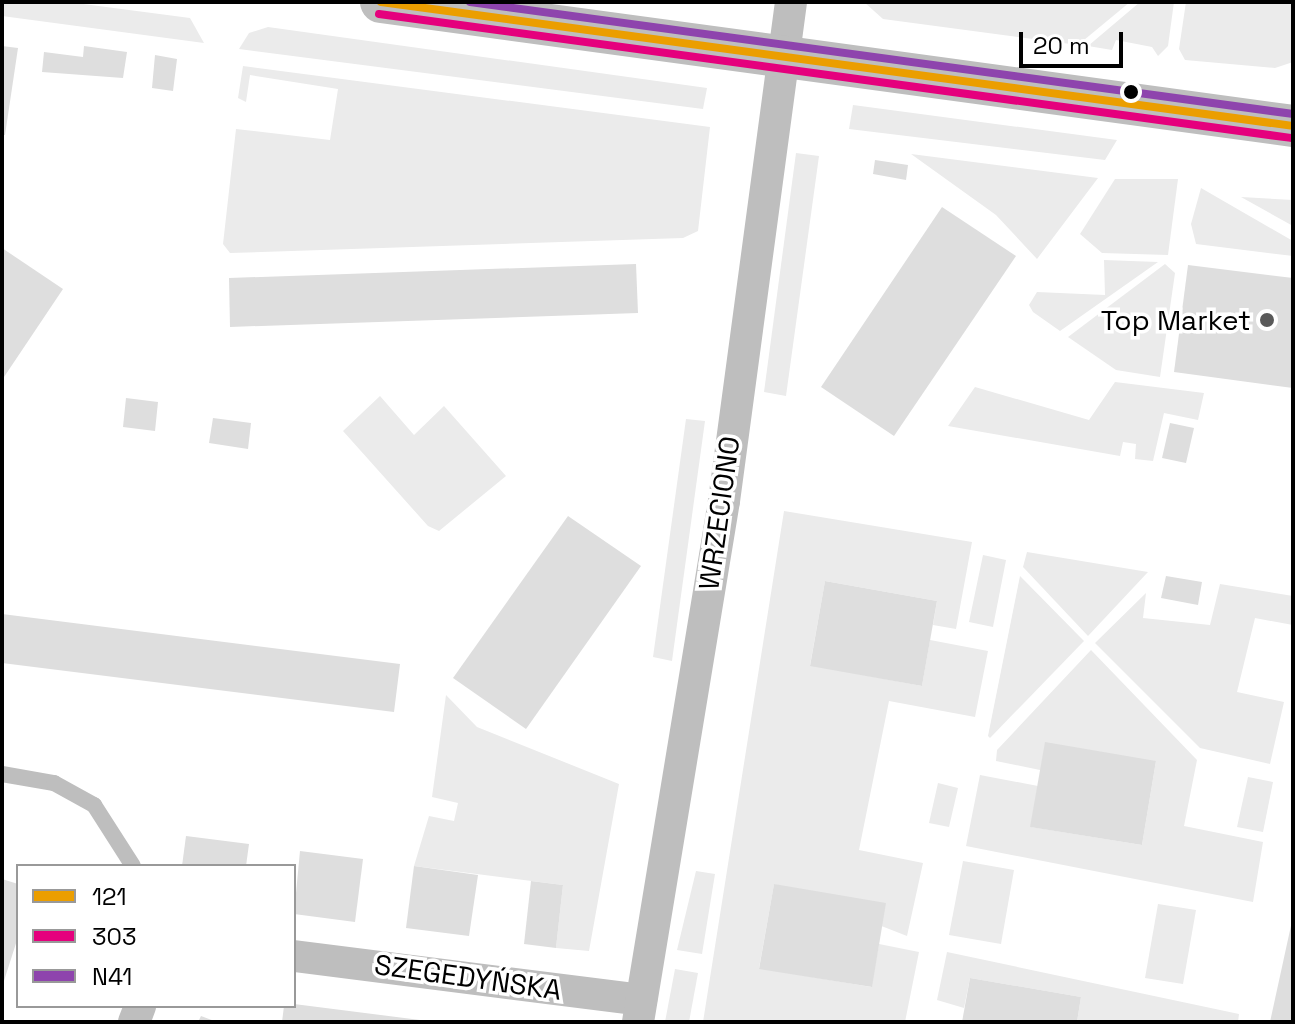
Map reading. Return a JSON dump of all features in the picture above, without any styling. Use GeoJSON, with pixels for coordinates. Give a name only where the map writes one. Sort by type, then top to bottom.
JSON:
{"type":"FeatureCollection","features":[{"type":"Feature","properties":{"kind":"street"},"geometry":{"type":"LineString","coordinates":[[381,2],[783,60],[1293,126]]}},
{"type":"Feature","properties":{"kind":"street","name":"WRZECIONO"},"geometry":{"type":"LineString","coordinates":[[639,1011],[724,501],[791,2]]}},
{"type":"Feature","properties":{"kind":"street","name":"SZEGEDYŃSKA"},"geometry":{"type":"LineString","coordinates":[[296,956],[639,1011]]}},
{"type":"Feature","properties":{"kind":"lane"},"geometry":{"type":"LineString","coordinates":[[2,774],[54,783],[94,805],[132,864]]}},
{"type":"Feature","properties":{"kind":"shaded area"},"geometry":{"type":"Polygon","coordinates":[[[2,2],[68,2],[190,18],[204,43],[2,16],[2,2]]]}},
{"type":"Feature","properties":{"kind":"shaded area"},"geometry":{"type":"Polygon","coordinates":[[[864,2],[1130,2],[1078,45],[883,19],[864,2]]]}},
{"type":"Feature","properties":{"kind":"shaded area"},"geometry":{"type":"Polygon","coordinates":[[[1140,2],[1174,2],[1168,46],[1158,56],[1152,47],[1116,40],[1112,50],[1088,46],[1140,2]]]}},
{"type":"Feature","properties":{"kind":"shaded area"},"geometry":{"type":"Polygon","coordinates":[[[1186,2],[1293,2],[1293,62],[1275,68],[1185,60],[1179,49],[1186,2]]]}},
{"type":"Feature","properties":{"kind":"shaded area"},"geometry":{"type":"Polygon","coordinates":[[[268,27],[707,88],[703,109],[239,49],[249,33],[268,27]]]}},
{"type":"Feature","properties":{"kind":"shaded area"},"geometry":{"type":"Polygon","coordinates":[[[243,66],[710,127],[698,231],[683,238],[230,253],[223,244],[236,129],[330,140],[338,89],[250,75],[246,102],[238,98],[243,66]]]}},
{"type":"Feature","properties":{"kind":"shaded area"},"geometry":{"type":"Polygon","coordinates":[[[853,105],[1117,140],[1105,160],[849,129],[853,105]]]}},
{"type":"Feature","properties":{"kind":"shaded area"},"geometry":{"type":"Polygon","coordinates":[[[796,153],[819,156],[786,396],[764,392],[796,153]]]}},
{"type":"Feature","properties":{"kind":"shaded area"},"geometry":{"type":"Polygon","coordinates":[[[911,154],[1098,178],[1037,259],[996,215],[911,154]]]}},
{"type":"Feature","properties":{"kind":"shaded area"},"geometry":{"type":"Polygon","coordinates":[[[1115,179],[1178,179],[1168,255],[1102,253],[1080,234],[1115,179]]]}},
{"type":"Feature","properties":{"kind":"shaded area"},"geometry":{"type":"Polygon","coordinates":[[[1201,188],[1293,241],[1293,256],[1196,244],[1191,224],[1201,188]]]}},
{"type":"Feature","properties":{"kind":"shaded area"},"geometry":{"type":"Polygon","coordinates":[[[1241,197],[1293,200],[1293,226],[1241,197]]]}},
{"type":"Feature","properties":{"kind":"shaded area"},"geometry":{"type":"Polygon","coordinates":[[[1104,260],[1158,262],[1060,331],[1033,312],[1029,305],[1037,292],[1105,295],[1104,260]]]}},
{"type":"Feature","properties":{"kind":"shaded area"},"geometry":{"type":"Polygon","coordinates":[[[1165,264],[1175,273],[1160,377],[1116,370],[1068,337],[1165,264]]]}},
{"type":"Feature","properties":{"kind":"shaded area"},"geometry":{"type":"Polygon","coordinates":[[[1115,382],[1204,393],[1198,420],[1164,413],[1153,461],[1135,459],[1136,444],[1123,442],[1120,456],[948,426],[975,387],[1089,420],[1115,382]]]}},
{"type":"Feature","properties":{"kind":"shaded area"},"geometry":{"type":"Polygon","coordinates":[[[380,396],[414,435],[444,406],[506,476],[439,531],[428,526],[343,431],[380,396]]]}},
{"type":"Feature","properties":{"kind":"shaded area"},"geometry":{"type":"Polygon","coordinates":[[[686,419],[705,421],[672,661],[653,657],[686,419]]]}},
{"type":"Feature","properties":{"kind":"shaded area"},"geometry":{"type":"Polygon","coordinates":[[[784,511],[972,542],[956,629],[933,625],[937,601],[825,581],[810,665],[922,686],[930,640],[988,651],[975,717],[889,701],[859,850],[923,863],[907,936],[774,884],[759,968],[871,987],[879,944],[919,952],[905,1022],[703,1022],[784,511]]]}},
{"type":"Feature","properties":{"kind":"shaded area"},"geometry":{"type":"Polygon","coordinates":[[[1027,552],[1148,572],[1088,636],[1023,567],[1027,552]]]}},
{"type":"Feature","properties":{"kind":"shaded area"},"geometry":{"type":"Polygon","coordinates":[[[983,555],[1006,560],[993,627],[969,622],[983,555]]]}},
{"type":"Feature","properties":{"kind":"shaded area"},"geometry":{"type":"Polygon","coordinates":[[[1020,576],[1084,641],[990,738],[988,736],[1020,576]]]}},
{"type":"Feature","properties":{"kind":"shaded area"},"geometry":{"type":"Polygon","coordinates":[[[1220,584],[1293,596],[1293,625],[1255,618],[1237,692],[1284,702],[1270,764],[1200,748],[1095,643],[1146,593],[1143,618],[1210,625],[1220,584]]]}},
{"type":"Feature","properties":{"kind":"shaded area"},"geometry":{"type":"Polygon","coordinates":[[[1091,650],[1197,760],[1184,826],[1263,842],[1253,902],[966,846],[980,775],[1038,786],[1031,827],[1142,845],[1156,761],[1040,770],[996,761],[997,750],[1091,650]]]}},
{"type":"Feature","properties":{"kind":"shaded area"},"geometry":{"type":"Polygon","coordinates":[[[446,695],[477,727],[619,784],[589,951],[556,948],[563,885],[414,866],[429,816],[454,821],[458,803],[432,797],[446,695]]]}},
{"type":"Feature","properties":{"kind":"shaded area"},"geometry":{"type":"Polygon","coordinates":[[[1248,777],[1273,782],[1263,832],[1237,827],[1248,777]]]}},
{"type":"Feature","properties":{"kind":"shaded area"},"geometry":{"type":"Polygon","coordinates":[[[938,783],[958,788],[949,827],[929,823],[938,783]]]}},
{"type":"Feature","properties":{"kind":"shaded area"},"geometry":{"type":"Polygon","coordinates":[[[963,861],[1014,870],[1001,944],[949,935],[963,861]]]}},
{"type":"Feature","properties":{"kind":"shaded area"},"geometry":{"type":"Polygon","coordinates":[[[696,871],[715,874],[702,954],[677,950],[696,871]]]}},
{"type":"Feature","properties":{"kind":"shaded area"},"geometry":{"type":"Polygon","coordinates":[[[1158,904],[1196,910],[1183,984],[1145,978],[1158,904]]]}},
{"type":"Feature","properties":{"kind":"shaded area"},"geometry":{"type":"Polygon","coordinates":[[[947,952],[1239,1014],[1238,1022],[1077,1022],[1081,997],[970,978],[964,1008],[937,1000],[947,952]]]}},
{"type":"Feature","properties":{"kind":"shaded area"},"geometry":{"type":"Polygon","coordinates":[[[675,969],[698,973],[689,1022],[665,1022],[675,969]]]}},
{"type":"Feature","properties":{"kind":"building"},"geometry":{"type":"Polygon","coordinates":[[[2,46],[18,48],[5,135],[2,135],[2,46]]]}},
{"type":"Feature","properties":{"kind":"building"},"geometry":{"type":"Polygon","coordinates":[[[84,46],[127,52],[123,78],[42,72],[44,52],[83,57],[84,46]]]}},
{"type":"Feature","properties":{"kind":"building"},"geometry":{"type":"Polygon","coordinates":[[[155,55],[177,59],[173,91],[152,88],[155,55]]]}},
{"type":"Feature","properties":{"kind":"building"},"geometry":{"type":"Polygon","coordinates":[[[875,160],[908,165],[906,180],[873,174],[875,160]]]}},
{"type":"Feature","properties":{"kind":"building"},"geometry":{"type":"Polygon","coordinates":[[[942,207],[1016,256],[894,436],[821,387],[942,207]]]}},
{"type":"Feature","properties":{"kind":"building"},"geometry":{"type":"Polygon","coordinates":[[[2,248],[63,289],[2,380],[2,248]]]}},
{"type":"Feature","properties":{"kind":"building"},"geometry":{"type":"Polygon","coordinates":[[[636,264],[638,313],[230,327],[229,278],[636,264]]]}},
{"type":"Feature","properties":{"kind":"building"},"geometry":{"type":"Polygon","coordinates":[[[1188,265],[1293,278],[1293,388],[1174,372],[1188,265]]]}},
{"type":"Feature","properties":{"kind":"building"},"geometry":{"type":"Polygon","coordinates":[[[126,398],[158,402],[155,431],[123,427],[126,398]]]}},
{"type":"Feature","properties":{"kind":"building"},"geometry":{"type":"Polygon","coordinates":[[[213,418],[251,423],[248,449],[209,443],[213,418]]]}},
{"type":"Feature","properties":{"kind":"building"},"geometry":{"type":"Polygon","coordinates":[[[1170,423],[1194,428],[1186,463],[1162,458],[1170,423]]]}},
{"type":"Feature","properties":{"kind":"building"},"geometry":{"type":"Polygon","coordinates":[[[568,516],[641,566],[526,729],[453,678],[568,516]]]}},
{"type":"Feature","properties":{"kind":"building"},"geometry":{"type":"Polygon","coordinates":[[[1166,576],[1202,582],[1198,605],[1161,598],[1166,576]]]}},
{"type":"Feature","properties":{"kind":"building"},"geometry":{"type":"Polygon","coordinates":[[[825,581],[937,601],[922,686],[810,666],[825,581]]]}},
{"type":"Feature","properties":{"kind":"building"},"geometry":{"type":"Polygon","coordinates":[[[2,614],[400,664],[394,712],[2,663],[2,614]]]}},
{"type":"Feature","properties":{"kind":"building"},"geometry":{"type":"Polygon","coordinates":[[[1045,742],[1156,761],[1142,845],[1030,827],[1045,742]]]}},
{"type":"Feature","properties":{"kind":"building"},"geometry":{"type":"Polygon","coordinates":[[[186,836],[249,844],[246,864],[182,864],[186,836]]]}},
{"type":"Feature","properties":{"kind":"building"},"geometry":{"type":"Polygon","coordinates":[[[300,851],[363,859],[355,922],[296,914],[300,851]]]}},
{"type":"Feature","properties":{"kind":"building"},"geometry":{"type":"Polygon","coordinates":[[[414,866],[478,875],[469,936],[406,928],[414,866]]]}},
{"type":"Feature","properties":{"kind":"building"},"geometry":{"type":"Polygon","coordinates":[[[2,879],[16,883],[16,943],[3,984],[2,879]]]}},
{"type":"Feature","properties":{"kind":"building"},"geometry":{"type":"Polygon","coordinates":[[[531,881],[563,885],[556,948],[524,944],[531,881]]]}},
{"type":"Feature","properties":{"kind":"building"},"geometry":{"type":"Polygon","coordinates":[[[774,884],[886,903],[872,987],[759,969],[774,884]]]}},
{"type":"Feature","properties":{"kind":"building"},"geometry":{"type":"Polygon","coordinates":[[[1292,921],[1293,1022],[1270,1022],[1292,921]]]}},
{"type":"Feature","properties":{"kind":"building"},"geometry":{"type":"Polygon","coordinates":[[[970,978],[1081,997],[1077,1022],[962,1022],[970,978]]]}},
{"type":"Feature","properties":{"kind":"building"},"geometry":{"type":"Polygon","coordinates":[[[296,1004],[420,1020],[420,1022],[282,1022],[284,1008],[296,1008],[296,1004]]]}},
{"type":"Feature","properties":{"kind":"building"},"geometry":{"type":"Polygon","coordinates":[[[201,1016],[217,1022],[198,1022],[201,1016]]]}},
{"type":"Feature","properties":{"kind":"transit line","name":"121"},"geometry":{"type":"LineString","coordinates":[[381,2],[1293,126]]}},
{"type":"Feature","properties":{"kind":"transit line","name":"N41"},"geometry":{"type":"LineString","coordinates":[[470,2],[1293,114]]}},
{"type":"Feature","properties":{"kind":"transit line","name":"303"},"geometry":{"type":"LineString","coordinates":[[379,14],[1291,138]]}},
{"type":"Feature","properties":{"kind":"place","name":"Top Market"},"geometry":{"type":"Point","coordinates":[1267,320]}}]}
